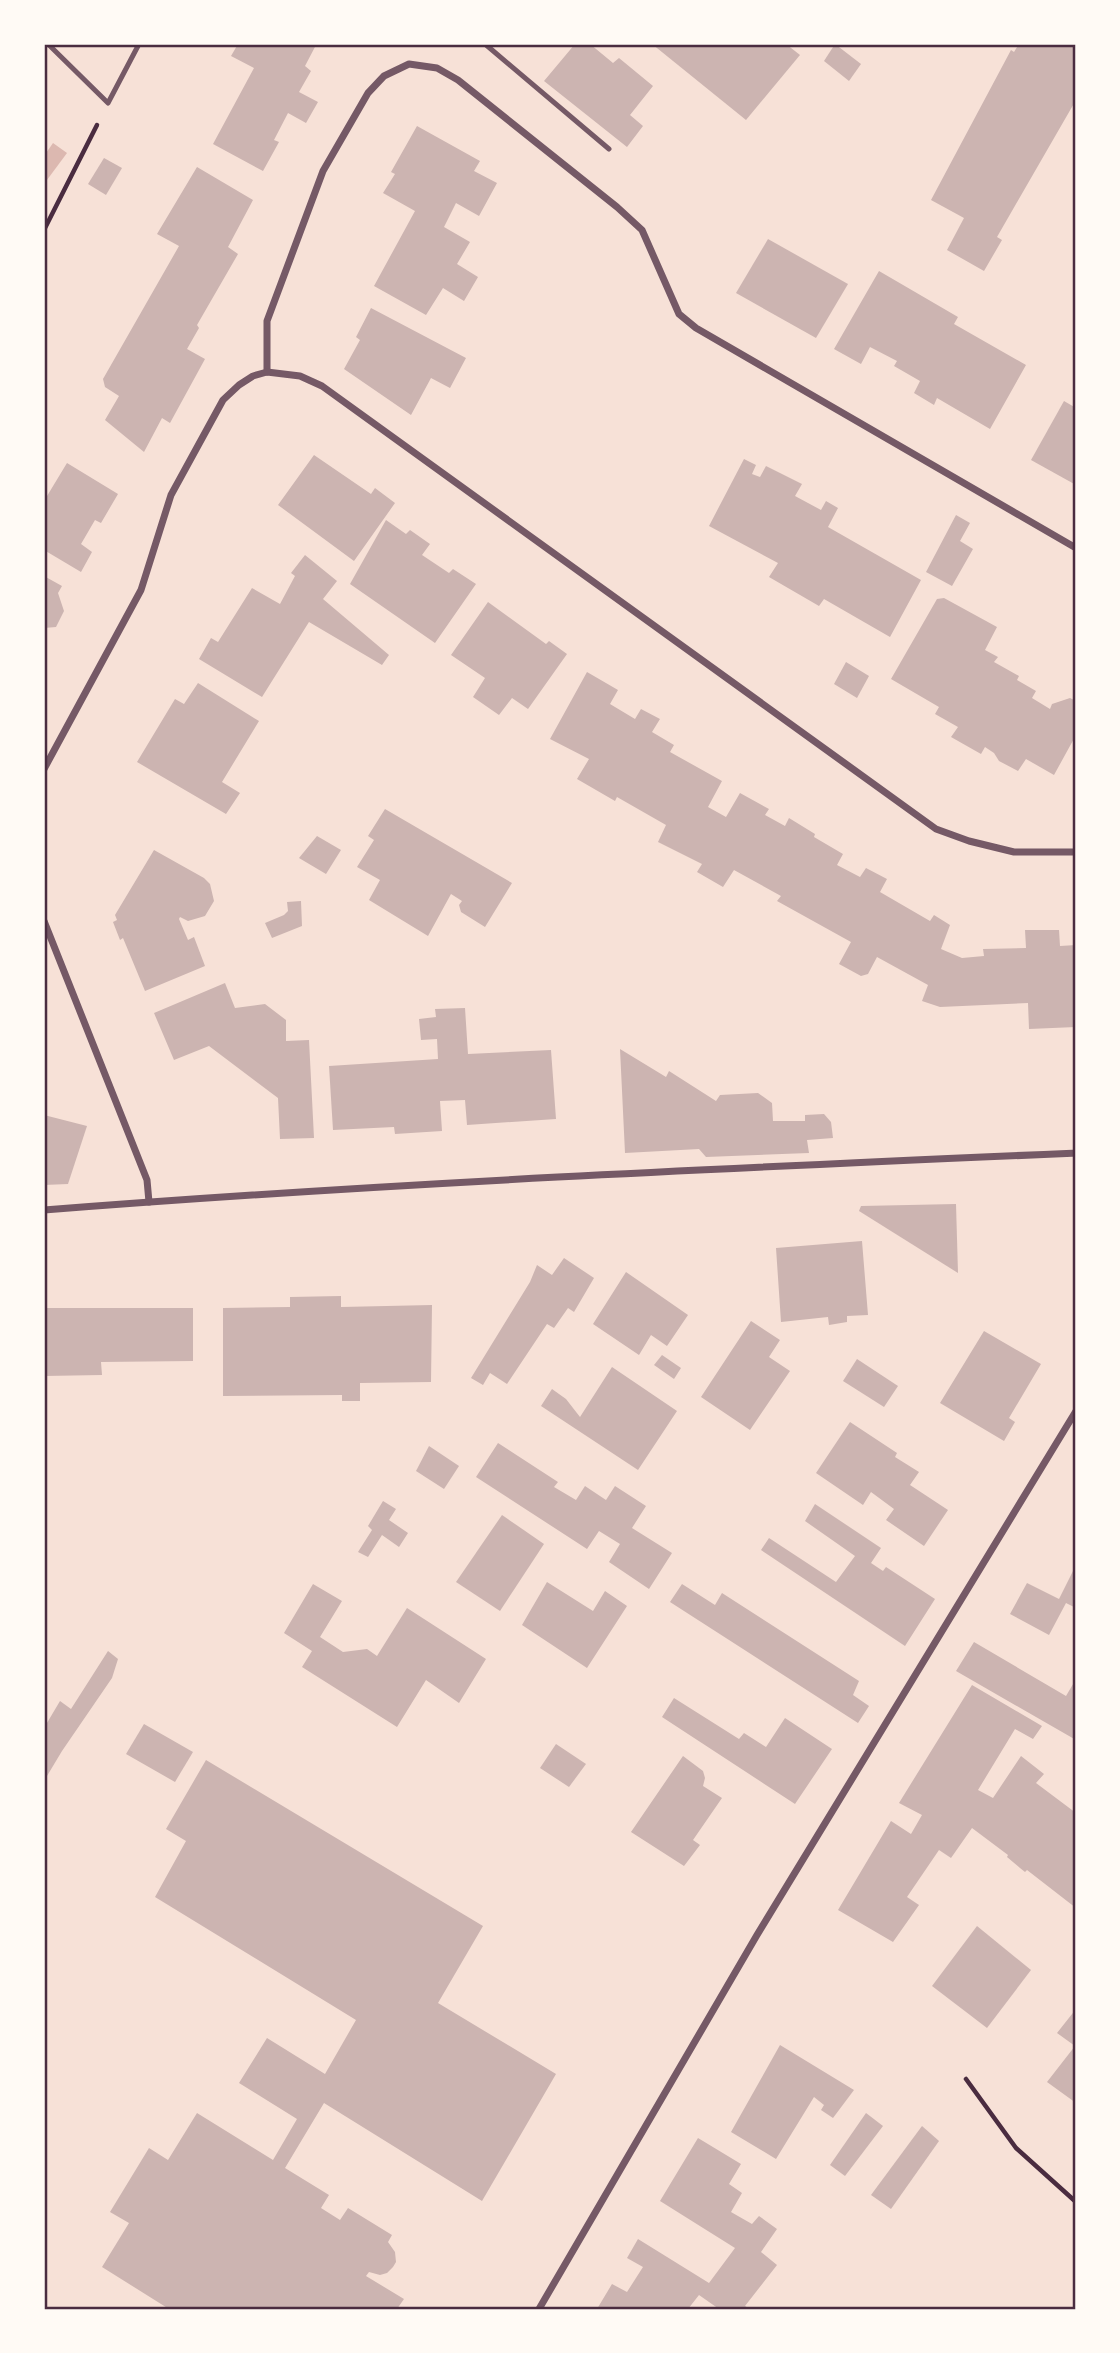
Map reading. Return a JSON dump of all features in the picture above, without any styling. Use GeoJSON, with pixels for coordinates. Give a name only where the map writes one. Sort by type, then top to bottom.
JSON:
{"type":"FeatureCollection","features":[{"type":"Feature","properties":{"kind":"street"},"geometry":{"type":"LineString","coordinates":[[267,372],[267,321],[323,171],[368,93],[384,76],[408,64],[437,68],[458,80],[642,230],[680,314],[696,328],[1076,548]]}},
{"type":"Feature","properties":{"kind":"street"},"geometry":{"type":"LineString","coordinates":[[44,769],[141,590],[171,495],[196,448],[223,400],[246,380],[267,372],[300,376],[322,386],[936,829],[969,841],[1014,852],[1076,852]]}},
{"type":"Feature","properties":{"kind":"street"},"geometry":{"type":"LineString","coordinates":[[44,921],[147,1180],[149,1202]]}},
{"type":"Feature","properties":{"kind":"street"},"geometry":{"type":"LineString","coordinates":[[44,1210],[772,1166],[1076,1153]]}},
{"type":"Feature","properties":{"kind":"street"},"geometry":{"type":"LineString","coordinates":[[539,2309],[764,1923],[1076,1411]]}},
{"type":"Feature","properties":{"kind":"lane"},"geometry":{"type":"LineString","coordinates":[[48,44],[108,103],[139,44]]}},
{"type":"Feature","properties":{"kind":"lane"},"geometry":{"type":"LineString","coordinates":[[485,44],[609,149]]}},
{"type":"Feature","properties":{"kind":"path"},"geometry":{"type":"LineString","coordinates":[[44,230],[108,103]]}},
{"type":"Feature","properties":{"kind":"path"},"geometry":{"type":"LineString","coordinates":[[966,2079],[1016,2148],[1076,2202]]}},
{"type":"Feature","properties":{"kind":"shaded area"},"geometry":{"type":"Polygon","coordinates":[[[53,143],[67,153],[44,184],[44,156],[53,143]]]}},
{"type":"Feature","properties":{"kind":"building"},"geometry":{"type":"Polygon","coordinates":[[[238,44],[316,45],[305,66],[311,71],[299,92],[318,102],[306,123],[288,113],[274,140],[279,142],[263,171],[213,144],[254,68],[231,56],[238,44]]]}},
{"type":"Feature","properties":{"kind":"building"},"geometry":{"type":"Polygon","coordinates":[[[575,44],[590,44],[613,63],[619,58],[653,86],[630,115],[643,126],[627,147],[544,81],[575,44]]]}},
{"type":"Feature","properties":{"kind":"building"},"geometry":{"type":"Polygon","coordinates":[[[652,44],[786,44],[800,55],[746,120],[652,44]]]}},
{"type":"Feature","properties":{"kind":"building"},"geometry":{"type":"Polygon","coordinates":[[[835,44],[861,64],[849,81],[824,61],[835,44]]]}},
{"type":"Feature","properties":{"kind":"building"},"geometry":{"type":"Polygon","coordinates":[[[1019,44],[1076,44],[1076,100],[997,237],[1002,240],[984,271],[947,250],[964,218],[931,200],[1011,50],[1014,52],[1019,44]]]}},
{"type":"Feature","properties":{"kind":"building"},"geometry":{"type":"Polygon","coordinates":[[[417,126],[480,161],[474,171],[497,183],[479,216],[456,203],[444,227],[470,242],[457,264],[478,277],[464,301],[443,288],[426,315],[374,286],[415,211],[383,193],[395,174],[391,172],[417,126]]]}},
{"type":"Feature","properties":{"kind":"building"},"geometry":{"type":"Polygon","coordinates":[[[104,158],[122,168],[106,195],[88,184],[104,158]]]}},
{"type":"Feature","properties":{"kind":"building"},"geometry":{"type":"Polygon","coordinates":[[[197,167],[253,200],[228,247],[238,254],[197,325],[199,328],[187,349],[205,359],[170,423],[162,418],[144,452],[105,420],[119,396],[105,387],[103,379],[179,246],[157,234],[197,167]]]}},
{"type":"Feature","properties":{"kind":"building"},"geometry":{"type":"Polygon","coordinates":[[[768,239],[848,284],[816,338],[736,293],[768,239]]]}},
{"type":"Feature","properties":{"kind":"building"},"geometry":{"type":"Polygon","coordinates":[[[879,271],[958,317],[954,324],[1026,365],[990,429],[937,398],[934,405],[914,393],[920,381],[894,366],[897,361],[870,347],[861,364],[834,349],[879,271]]]}},
{"type":"Feature","properties":{"kind":"building"},"geometry":{"type":"Polygon","coordinates":[[[371,308],[466,358],[450,388],[431,378],[411,415],[344,369],[360,340],[356,337],[371,308]]]}},
{"type":"Feature","properties":{"kind":"building"},"geometry":{"type":"Polygon","coordinates":[[[1064,401],[1076,408],[1076,485],[1031,460],[1064,401]]]}},
{"type":"Feature","properties":{"kind":"building"},"geometry":{"type":"Polygon","coordinates":[[[314,455],[371,494],[375,488],[395,503],[354,561],[278,505],[314,455]]]}},
{"type":"Feature","properties":{"kind":"building"},"geometry":{"type":"Polygon","coordinates":[[[744,459],[756,465],[752,474],[760,477],[766,466],[802,484],[795,496],[821,510],[826,501],[838,508],[828,527],[921,580],[890,637],[824,599],[819,606],[769,577],[778,563],[709,526],[744,459]]]}},
{"type":"Feature","properties":{"kind":"building"},"geometry":{"type":"Polygon","coordinates":[[[67,463],[118,494],[101,523],[95,520],[81,544],[92,552],[81,572],[44,550],[44,501],[67,463]]]}},
{"type":"Feature","properties":{"kind":"building"},"geometry":{"type":"Polygon","coordinates":[[[956,515],[970,523],[960,541],[973,549],[952,586],[926,572],[956,515]]]}},
{"type":"Feature","properties":{"kind":"building"},"geometry":{"type":"Polygon","coordinates":[[[386,520],[406,534],[410,530],[430,544],[422,555],[449,573],[453,569],[476,584],[435,643],[350,584],[386,520]]]}},
{"type":"Feature","properties":{"kind":"building"},"geometry":{"type":"Polygon","coordinates":[[[305,555],[337,581],[323,599],[389,655],[382,665],[309,622],[262,697],[199,659],[211,638],[218,642],[252,588],[280,604],[295,576],[291,573],[305,555]]]}},
{"type":"Feature","properties":{"kind":"building"},"geometry":{"type":"Polygon","coordinates":[[[44,576],[62,586],[58,593],[64,611],[56,627],[44,628],[44,576]]]}},
{"type":"Feature","properties":{"kind":"building"},"geometry":{"type":"Polygon","coordinates":[[[944,598],[997,627],[985,650],[998,657],[994,662],[1019,676],[1017,680],[1036,691],[1032,698],[1050,709],[1052,704],[1070,698],[1076,701],[1076,735],[1054,775],[1026,759],[1018,771],[999,761],[994,753],[985,747],[981,754],[951,737],[958,727],[935,714],[939,707],[891,679],[937,599],[944,598]]]}},
{"type":"Feature","properties":{"kind":"building"},"geometry":{"type":"Polygon","coordinates":[[[488,602],[546,644],[549,641],[567,654],[528,709],[512,698],[499,715],[473,697],[485,678],[451,655],[488,602]]]}},
{"type":"Feature","properties":{"kind":"building"},"geometry":{"type":"Polygon","coordinates":[[[846,662],[869,676],[857,698],[834,684],[846,662]]]}},
{"type":"Feature","properties":{"kind":"building"},"geometry":{"type":"Polygon","coordinates":[[[587,672],[618,690],[610,704],[635,719],[641,709],[660,719],[652,732],[674,745],[670,752],[722,781],[708,807],[726,817],[740,793],[769,809],[765,815],[785,826],[789,818],[843,854],[837,865],[860,877],[866,868],[887,879],[880,892],[930,921],[934,915],[950,925],[941,949],[962,958],[984,956],[983,949],[1026,948],[1025,930],[1059,930],[1060,946],[1076,945],[1076,1027],[1029,1029],[1028,1003],[940,1007],[922,1001],[928,985],[877,957],[868,974],[861,976],[839,964],[851,942],[777,901],[781,896],[734,870],[723,887],[697,872],[702,864],[658,842],[666,825],[617,797],[615,801],[577,779],[589,759],[550,739],[587,672]]]}},
{"type":"Feature","properties":{"kind":"building"},"geometry":{"type":"Polygon","coordinates":[[[198,683],[259,721],[222,782],[240,793],[226,814],[137,762],[175,699],[184,704],[198,683]]]}},
{"type":"Feature","properties":{"kind":"building"},"geometry":{"type":"Polygon","coordinates":[[[385,809],[512,883],[485,927],[461,912],[459,905],[462,901],[451,894],[428,936],[369,900],[380,880],[357,867],[374,840],[368,836],[385,809]]]}},
{"type":"Feature","properties":{"kind":"building"},"geometry":{"type":"Polygon","coordinates":[[[317,836],[341,850],[326,874],[299,858],[317,836]]]}},
{"type":"Feature","properties":{"kind":"building"},"geometry":{"type":"Polygon","coordinates":[[[154,850],[204,878],[210,884],[214,901],[205,916],[188,921],[180,917],[179,919],[188,940],[194,937],[205,966],[145,991],[123,938],[120,940],[113,922],[117,920],[115,915],[154,850]]]}},
{"type":"Feature","properties":{"kind":"building"},"geometry":{"type":"Polygon","coordinates":[[[301,901],[302,926],[272,938],[265,923],[284,915],[288,911],[287,902],[301,901]]]}},
{"type":"Feature","properties":{"kind":"building"},"geometry":{"type":"Polygon","coordinates":[[[225,983],[235,1008],[265,1004],[286,1020],[286,1041],[309,1040],[314,1138],[280,1139],[278,1098],[209,1046],[174,1060],[154,1013],[225,983]]]}},
{"type":"Feature","properties":{"kind":"building"},"geometry":{"type":"Polygon","coordinates":[[[465,1008],[468,1054],[551,1050],[556,1119],[467,1125],[465,1100],[440,1101],[442,1131],[395,1134],[394,1127],[333,1130],[329,1066],[438,1059],[437,1039],[421,1040],[419,1019],[436,1017],[435,1009],[465,1008]]]}},
{"type":"Feature","properties":{"kind":"building"},"geometry":{"type":"Polygon","coordinates":[[[620,1049],[666,1077],[669,1071],[716,1101],[720,1095],[758,1093],[772,1103],[773,1121],[805,1121],[805,1115],[824,1114],[831,1122],[833,1138],[807,1140],[809,1153],[706,1157],[699,1149],[625,1153],[620,1049]]]}},
{"type":"Feature","properties":{"kind":"building"},"geometry":{"type":"Polygon","coordinates":[[[44,1115],[87,1126],[68,1184],[44,1185],[44,1115]]]}},
{"type":"Feature","properties":{"kind":"building"},"geometry":{"type":"Polygon","coordinates":[[[956,1204],[958,1273],[859,1211],[861,1206],[956,1204]]]}},
{"type":"Feature","properties":{"kind":"building"},"geometry":{"type":"Polygon","coordinates":[[[862,1241],[868,1315],[847,1316],[847,1322],[829,1325],[828,1317],[781,1322],[776,1248],[862,1241]]]}},
{"type":"Feature","properties":{"kind":"building"},"geometry":{"type":"Polygon","coordinates":[[[564,1258],[594,1278],[574,1312],[568,1308],[554,1328],[547,1324],[507,1384],[490,1373],[483,1385],[471,1378],[530,1282],[537,1265],[552,1275],[564,1258]]]}},
{"type":"Feature","properties":{"kind":"building"},"geometry":{"type":"Polygon","coordinates":[[[626,1272],[688,1315],[667,1346],[651,1335],[639,1355],[593,1324],[626,1272]]]}},
{"type":"Feature","properties":{"kind":"building"},"geometry":{"type":"Polygon","coordinates":[[[341,1296],[341,1307],[432,1305],[431,1382],[360,1383],[360,1401],[342,1401],[342,1395],[223,1396],[223,1308],[290,1307],[290,1297],[341,1296]]]}},
{"type":"Feature","properties":{"kind":"building"},"geometry":{"type":"Polygon","coordinates":[[[44,1308],[193,1308],[193,1361],[101,1362],[102,1375],[44,1376],[44,1308]]]}},
{"type":"Feature","properties":{"kind":"building"},"geometry":{"type":"Polygon","coordinates":[[[751,1321],[780,1340],[769,1357],[790,1371],[750,1430],[701,1397],[751,1321]]]}},
{"type":"Feature","properties":{"kind":"building"},"geometry":{"type":"Polygon","coordinates":[[[984,1331],[1041,1364],[1009,1418],[1015,1422],[1004,1441],[940,1403],[984,1331]]]}},
{"type":"Feature","properties":{"kind":"building"},"geometry":{"type":"Polygon","coordinates":[[[662,1355],[681,1368],[674,1379],[654,1365],[662,1355]]]}},
{"type":"Feature","properties":{"kind":"building"},"geometry":{"type":"Polygon","coordinates":[[[857,1359],[898,1386],[884,1407],[843,1381],[857,1359]]]}},
{"type":"Feature","properties":{"kind":"building"},"geometry":{"type":"Polygon","coordinates":[[[612,1367],[677,1411],[638,1470],[541,1406],[552,1389],[566,1399],[580,1417],[612,1367]]]}},
{"type":"Feature","properties":{"kind":"building"},"geometry":{"type":"Polygon","coordinates":[[[850,1422],[897,1453],[895,1457],[919,1472],[910,1485],[948,1510],[924,1546],[886,1520],[894,1509],[871,1492],[863,1505],[816,1473],[850,1422]]]}},
{"type":"Feature","properties":{"kind":"building"},"geometry":{"type":"Polygon","coordinates":[[[498,1443],[558,1482],[554,1487],[576,1500],[585,1486],[606,1500],[615,1486],[646,1506],[632,1528],[672,1553],[649,1589],[609,1562],[620,1544],[599,1531],[587,1549],[476,1477],[498,1443]]]}},
{"type":"Feature","properties":{"kind":"building"},"geometry":{"type":"Polygon","coordinates":[[[429,1446],[459,1466],[444,1489],[416,1471],[429,1446]]]}},
{"type":"Feature","properties":{"kind":"building"},"geometry":{"type":"Polygon","coordinates":[[[383,1501],[396,1509],[389,1520],[408,1533],[399,1547],[382,1535],[368,1557],[358,1552],[372,1530],[368,1526],[383,1501]]]}},
{"type":"Feature","properties":{"kind":"building"},"geometry":{"type":"Polygon","coordinates":[[[815,1504],[881,1548],[871,1563],[883,1571],[886,1567],[935,1599],[905,1646],[761,1550],[769,1538],[836,1582],[855,1556],[805,1521],[815,1504]]]}},
{"type":"Feature","properties":{"kind":"building"},"geometry":{"type":"Polygon","coordinates":[[[502,1515],[544,1544],[500,1611],[456,1582],[502,1515]]]}},
{"type":"Feature","properties":{"kind":"building"},"geometry":{"type":"Polygon","coordinates":[[[1076,1565],[1076,1608],[1066,1603],[1049,1635],[1010,1614],[1027,1583],[1059,1599],[1076,1565]]]}},
{"type":"Feature","properties":{"kind":"building"},"geometry":{"type":"Polygon","coordinates":[[[547,1582],[593,1611],[605,1591],[627,1606],[587,1668],[522,1625],[547,1582]]]}},
{"type":"Feature","properties":{"kind":"building"},"geometry":{"type":"Polygon","coordinates":[[[313,1584],[342,1601],[320,1637],[343,1652],[367,1649],[377,1656],[407,1608],[486,1659],[459,1703],[426,1680],[397,1727],[302,1667],[312,1651],[284,1633],[313,1584]]]}},
{"type":"Feature","properties":{"kind":"building"},"geometry":{"type":"Polygon","coordinates":[[[682,1584],[715,1605],[722,1593],[859,1681],[853,1695],[869,1706],[858,1723],[670,1602],[682,1584]]]}},
{"type":"Feature","properties":{"kind":"building"},"geometry":{"type":"Polygon","coordinates":[[[974,1642],[1066,1696],[1076,1679],[1076,1740],[956,1671],[974,1642]]]}},
{"type":"Feature","properties":{"kind":"building"},"geometry":{"type":"Polygon","coordinates":[[[108,1651],[118,1659],[112,1678],[44,1781],[44,1728],[60,1701],[71,1709],[108,1651]]]}},
{"type":"Feature","properties":{"kind":"building"},"geometry":{"type":"Polygon","coordinates":[[[972,1685],[1042,1726],[1033,1739],[1015,1729],[978,1790],[993,1798],[1021,1756],[1044,1774],[1036,1783],[1076,1813],[1076,1908],[1027,1870],[1025,1872],[1007,1857],[1008,1855],[972,1828],[951,1858],[939,1850],[907,1897],[919,1905],[893,1942],[838,1910],[891,1821],[911,1834],[922,1815],[899,1803],[972,1685]]]}},
{"type":"Feature","properties":{"kind":"building"},"geometry":{"type":"Polygon","coordinates":[[[674,1698],[739,1739],[744,1733],[766,1747],[785,1718],[832,1749],[795,1804],[662,1717],[674,1698]]]}},
{"type":"Feature","properties":{"kind":"building"},"geometry":{"type":"Polygon","coordinates":[[[144,1724],[193,1752],[175,1782],[126,1754],[144,1724]]]}},
{"type":"Feature","properties":{"kind":"building"},"geometry":{"type":"Polygon","coordinates":[[[556,1744],[586,1764],[569,1787],[540,1768],[556,1744]]]}},
{"type":"Feature","properties":{"kind":"building"},"geometry":{"type":"Polygon","coordinates":[[[683,1756],[703,1771],[703,1786],[722,1798],[693,1840],[700,1845],[684,1866],[631,1832],[683,1756]]]}},
{"type":"Feature","properties":{"kind":"building"},"geometry":{"type":"Polygon","coordinates":[[[206,1760],[483,1926],[438,2003],[556,2074],[482,2201],[324,2103],[285,2168],[329,2195],[321,2208],[340,2220],[348,2208],[392,2235],[388,2242],[395,2252],[396,2262],[393,2267],[387,2273],[380,2275],[369,2272],[366,2276],[404,2299],[397,2309],[169,2309],[102,2267],[129,2223],[110,2212],[149,2148],[168,2160],[197,2113],[273,2160],[297,2119],[239,2083],[267,2038],[325,2074],[356,2020],[155,1897],[186,1841],[166,1829],[206,1760]]]}},
{"type":"Feature","properties":{"kind":"building"},"geometry":{"type":"Polygon","coordinates":[[[977,1926],[1031,1970],[987,2028],[932,1986],[977,1926]]]}},
{"type":"Feature","properties":{"kind":"building"},"geometry":{"type":"Polygon","coordinates":[[[1076,2009],[1076,2103],[1047,2082],[1075,2046],[1057,2033],[1076,2009]]]}},
{"type":"Feature","properties":{"kind":"building"},"geometry":{"type":"Polygon","coordinates":[[[780,2045],[854,2090],[833,2118],[821,2110],[824,2105],[814,2097],[776,2159],[731,2132],[780,2045]]]}},
{"type":"Feature","properties":{"kind":"building"},"geometry":{"type":"Polygon","coordinates":[[[866,2113],[883,2126],[845,2176],[830,2165],[866,2113]]]}},
{"type":"Feature","properties":{"kind":"building"},"geometry":{"type":"Polygon","coordinates":[[[922,2126],[939,2141],[891,2209],[871,2195],[922,2126]]]}},
{"type":"Feature","properties":{"kind":"building"},"geometry":{"type":"Polygon","coordinates":[[[698,2138],[741,2164],[729,2184],[742,2193],[731,2212],[752,2224],[759,2216],[777,2229],[761,2252],[777,2265],[745,2306],[750,2309],[719,2309],[699,2295],[688,2309],[597,2309],[612,2284],[627,2292],[643,2267],[627,2258],[638,2239],[709,2283],[735,2248],[660,2201],[698,2138]]]}}]}
